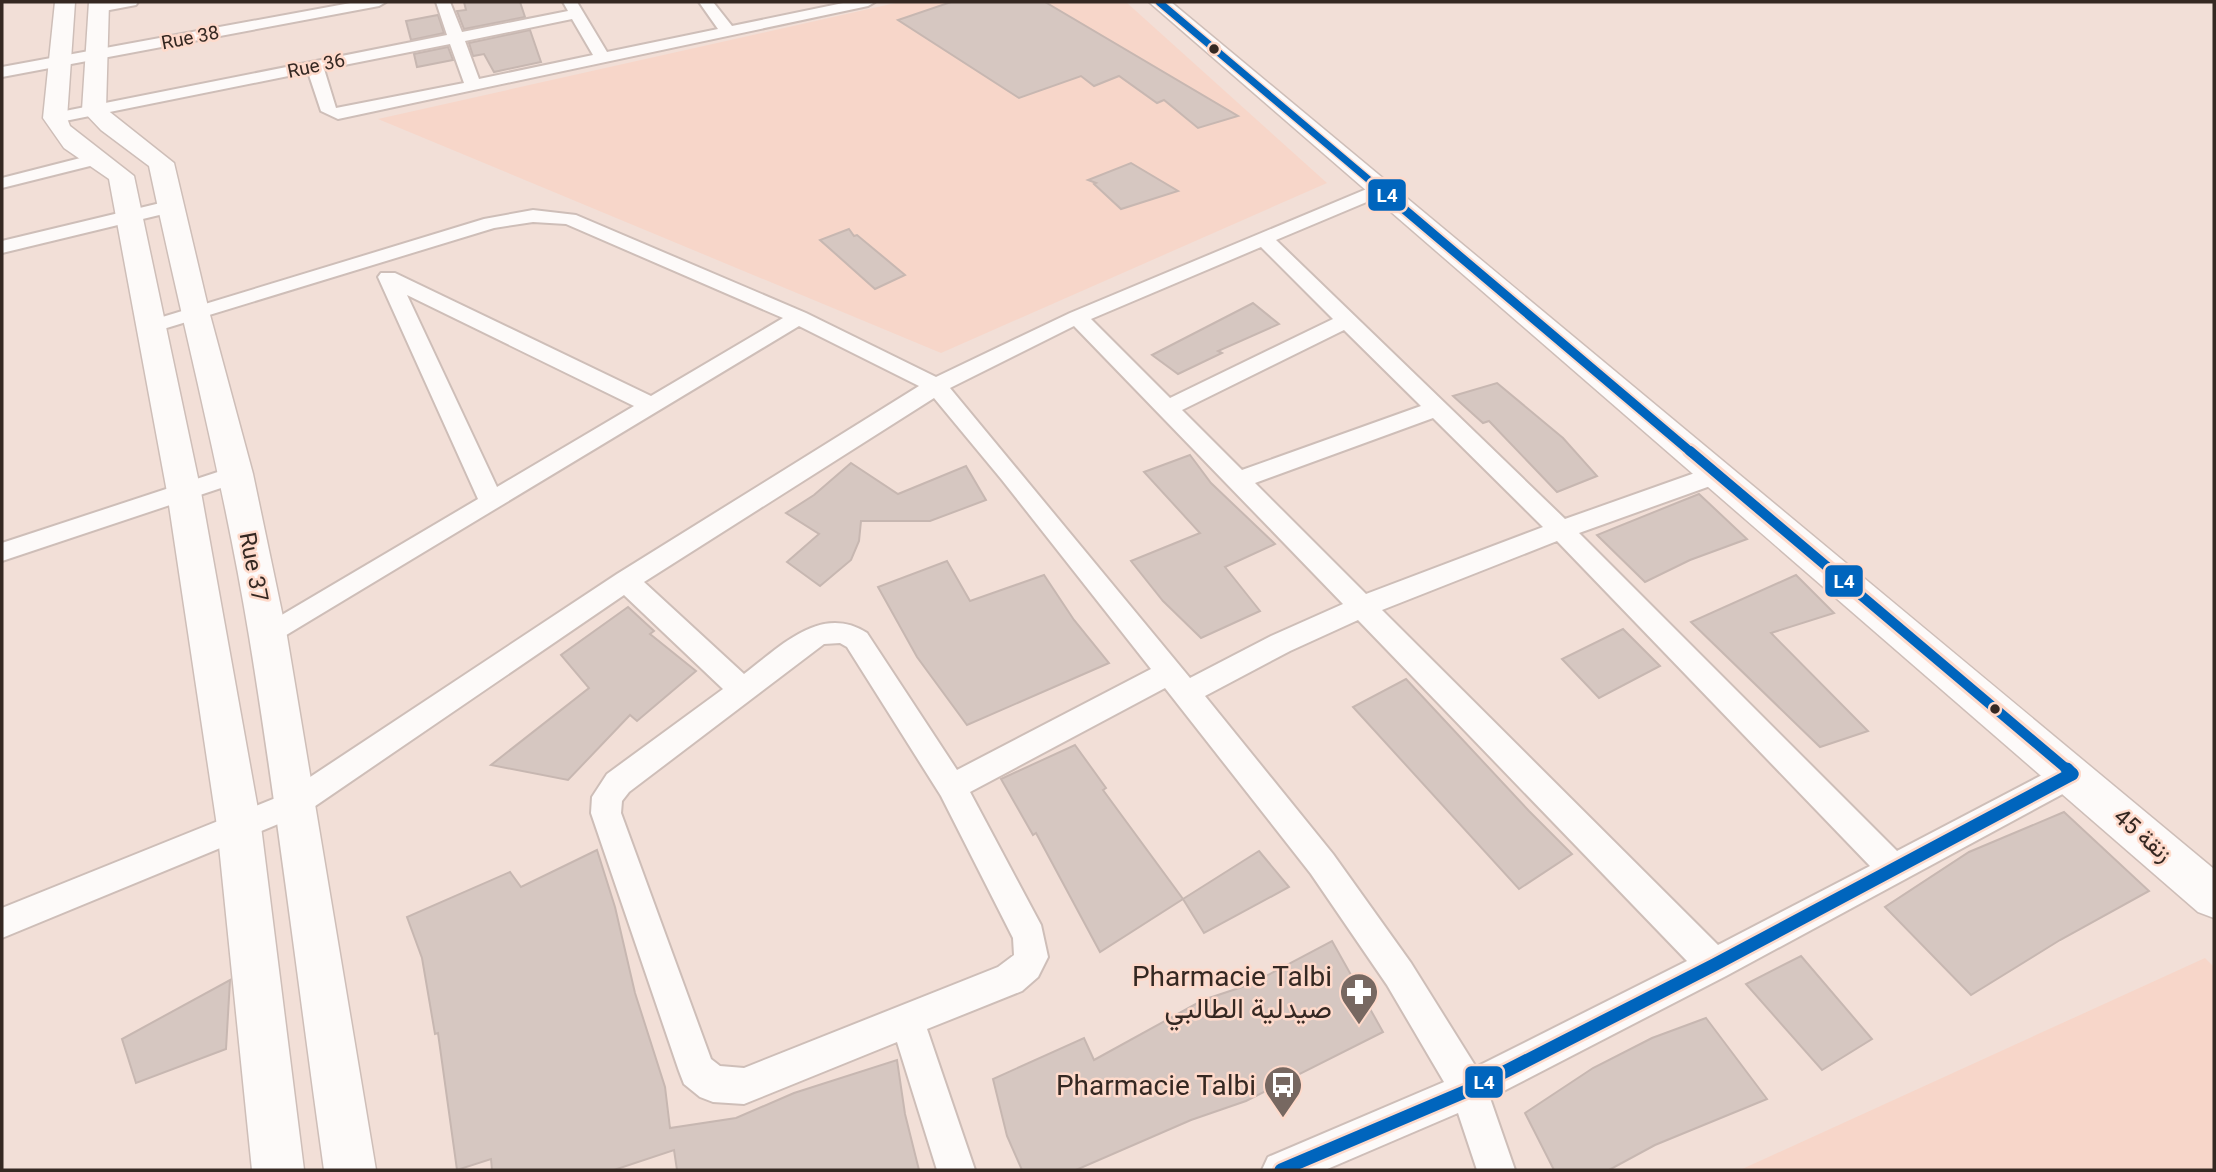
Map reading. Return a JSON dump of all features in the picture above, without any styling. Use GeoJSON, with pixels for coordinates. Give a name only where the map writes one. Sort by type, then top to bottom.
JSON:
{"type":"FeatureCollection","features":[{"type":"Feature","properties":{"kind":"street"},"geometry":{"type":"LineString","coordinates":[[65,2],[55,118],[58,128],[66,138],[100,158],[121,176],[153,326],[184,492],[239,826],[278,1170]]}},
{"type":"Feature","properties":{"kind":"street"},"geometry":{"type":"LineString","coordinates":[[94,110],[99,5],[131,2]]}},
{"type":"Feature","properties":{"kind":"street","name":"Rue 38"},"geometry":{"type":"LineString","coordinates":[[2,72],[379,2]]}},
{"type":"Feature","properties":{"kind":"street"},"geometry":{"type":"LineString","coordinates":[[443,2],[473,86]]}},
{"type":"Feature","properties":{"kind":"street"},"geometry":{"type":"LineString","coordinates":[[706,2],[728,32]]}},
{"type":"Feature","properties":{"kind":"street"},"geometry":{"type":"LineString","coordinates":[[314,65],[329,111],[338,114],[864,2]]}},
{"type":"Feature","properties":{"kind":"street"},"geometry":{"type":"LineString","coordinates":[[1159,2],[2072,774],[1714,965],[1469,1090],[1281,1170]]}},
{"type":"Feature","properties":{"kind":"street"},"geometry":{"type":"LineString","coordinates":[[573,8],[602,58]]}},
{"type":"Feature","properties":{"kind":"street","name":"Rue 36"},"geometry":{"type":"LineString","coordinates":[[55,118],[455,36],[573,8]]}},
{"type":"Feature","properties":{"kind":"street","name":"Rue 37"},"geometry":{"type":"LineString","coordinates":[[94,110],[109,127],[143,146],[161,163],[173,206],[194,311],[236,474],[268,636],[350,1170]]}},
{"type":"Feature","properties":{"kind":"street"},"geometry":{"type":"LineString","coordinates":[[2,183],[100,158]]}},
{"type":"Feature","properties":{"kind":"street"},"geometry":{"type":"LineString","coordinates":[[2,923],[294,804],[626,581],[936,386],[1077,317],[1381,189]]}},
{"type":"Feature","properties":{"kind":"street"},"geometry":{"type":"LineString","coordinates":[[2,247],[173,206]]}},
{"type":"Feature","properties":{"kind":"street"},"geometry":{"type":"LineString","coordinates":[[153,326],[194,311],[491,223],[553,216],[569,219],[799,317],[936,386],[1012,474],[1322,864],[1399,974],[1469,1090],[1496,1170]]}},
{"type":"Feature","properties":{"kind":"street"},"geometry":{"type":"LineString","coordinates":[[1264,239],[1561,530],[1893,868]]}},
{"type":"Feature","properties":{"kind":"street"},"geometry":{"type":"LineString","coordinates":[[370,258],[393,281],[651,405]]}},
{"type":"Feature","properties":{"kind":"street"},"geometry":{"type":"LineString","coordinates":[[393,281],[491,501]]}},
{"type":"Feature","properties":{"kind":"street"},"geometry":{"type":"LineString","coordinates":[[268,636],[799,317]]}},
{"type":"Feature","properties":{"kind":"street"},"geometry":{"type":"LineString","coordinates":[[1077,317],[1164,409],[1714,965]]}},
{"type":"Feature","properties":{"kind":"street"},"geometry":{"type":"LineString","coordinates":[[1164,409],[1347,320]]}},
{"type":"Feature","properties":{"kind":"street"},"geometry":{"type":"LineString","coordinates":[[1235,481],[1437,408]]}},
{"type":"Feature","properties":{"kind":"street"},"geometry":{"type":"LineString","coordinates":[[2,552],[236,474]]}},
{"type":"Feature","properties":{"kind":"street"},"geometry":{"type":"LineString","coordinates":[[953,786],[1177,683],[1360,608],[1561,530],[1718,474]]}},
{"type":"Feature","properties":{"kind":"street"},"geometry":{"type":"LineString","coordinates":[[626,581],[742,689]]}},
{"type":"Feature","properties":{"kind":"street"},"geometry":{"type":"LineString","coordinates":[[845,632],[857,640],[953,786],[1029,936],[1033,953],[1027,967],[1010,979],[744,1086],[713,1084],[697,1071],[606,813],[607,797],[618,783],[818,634],[845,632]]}},
{"type":"Feature","properties":{"kind":"street","name":"زنقة 45"},"geometry":{"type":"LineString","coordinates":[[2072,774],[2214,897]]}},
{"type":"Feature","properties":{"kind":"street"},"geometry":{"type":"LineString","coordinates":[[907,1020],[956,1170]]}},
{"type":"Feature","properties":{"kind":"shaded area"},"geometry":{"type":"Polygon","coordinates":[[[900,2],[1126,2],[1327,183],[941,353],[378,119],[900,2]]]}},
{"type":"Feature","properties":{"kind":"shaded area"},"geometry":{"type":"Polygon","coordinates":[[[2205,958],[2214,967],[2214,1170],[1740,1170],[2205,958]]]}},
{"type":"Feature","properties":{"kind":"building"},"geometry":{"type":"Polygon","coordinates":[[[464,2],[520,2],[525,17],[464,29],[457,11],[466,10],[464,2]]]}},
{"type":"Feature","properties":{"kind":"building"},"geometry":{"type":"Polygon","coordinates":[[[951,2],[1045,2],[1238,116],[1198,128],[1164,100],[1157,103],[1119,76],[1094,86],[1081,76],[1019,98],[898,20],[951,2]]]}},
{"type":"Feature","properties":{"kind":"building"},"geometry":{"type":"Polygon","coordinates":[[[438,15],[444,33],[411,40],[406,21],[438,15]]]}},
{"type":"Feature","properties":{"kind":"building"},"geometry":{"type":"Polygon","coordinates":[[[530,30],[541,62],[494,72],[484,54],[473,56],[469,43],[530,30]]]}},
{"type":"Feature","properties":{"kind":"building"},"geometry":{"type":"Polygon","coordinates":[[[448,47],[453,60],[417,67],[414,54],[448,47]]]}},
{"type":"Feature","properties":{"kind":"building"},"geometry":{"type":"Polygon","coordinates":[[[1131,163],[1178,191],[1121,209],[1094,184],[1096,183],[1088,180],[1131,163]]]}},
{"type":"Feature","properties":{"kind":"building"},"geometry":{"type":"Polygon","coordinates":[[[849,229],[854,236],[857,235],[905,275],[875,289],[820,240],[849,229]]]}},
{"type":"Feature","properties":{"kind":"building"},"geometry":{"type":"Polygon","coordinates":[[[1253,303],[1279,324],[1218,351],[1222,353],[1178,374],[1152,355],[1253,303]]]}},
{"type":"Feature","properties":{"kind":"building"},"geometry":{"type":"Polygon","coordinates":[[[1497,383],[1563,438],[1597,476],[1557,492],[1489,421],[1483,423],[1453,396],[1497,383]]]}},
{"type":"Feature","properties":{"kind":"building"},"geometry":{"type":"Polygon","coordinates":[[[1190,455],[1211,483],[1275,544],[1225,567],[1260,611],[1201,638],[1163,601],[1131,561],[1200,533],[1144,472],[1190,455]]]}},
{"type":"Feature","properties":{"kind":"building"},"geometry":{"type":"Polygon","coordinates":[[[851,463],[898,494],[966,466],[986,500],[930,521],[861,521],[859,541],[851,560],[820,586],[787,562],[819,534],[786,513],[814,495],[851,463]]]}},
{"type":"Feature","properties":{"kind":"building"},"geometry":{"type":"Polygon","coordinates":[[[1699,494],[1747,539],[1690,560],[1645,582],[1597,535],[1699,494]]]}},
{"type":"Feature","properties":{"kind":"building"},"geometry":{"type":"Polygon","coordinates":[[[947,561],[970,601],[1044,575],[1074,620],[1109,663],[967,725],[917,657],[878,587],[947,561]]]}},
{"type":"Feature","properties":{"kind":"building"},"geometry":{"type":"Polygon","coordinates":[[[1796,575],[1834,613],[1771,633],[1868,731],[1820,747],[1691,622],[1796,575]]]}},
{"type":"Feature","properties":{"kind":"building"},"geometry":{"type":"Polygon","coordinates":[[[628,607],[654,631],[650,634],[696,671],[637,721],[630,715],[568,780],[491,765],[589,688],[561,655],[628,607]]]}},
{"type":"Feature","properties":{"kind":"building"},"geometry":{"type":"Polygon","coordinates":[[[1623,629],[1660,666],[1599,698],[1562,659],[1623,629]]]}},
{"type":"Feature","properties":{"kind":"building"},"geometry":{"type":"Polygon","coordinates":[[[1406,679],[1572,854],[1519,889],[1353,707],[1406,679]]]}},
{"type":"Feature","properties":{"kind":"building"},"geometry":{"type":"Polygon","coordinates":[[[1075,745],[1106,788],[1103,790],[1183,899],[1100,952],[1036,833],[1033,835],[1001,779],[1075,745]]]}},
{"type":"Feature","properties":{"kind":"building"},"geometry":{"type":"Polygon","coordinates":[[[2064,812],[2149,891],[2060,940],[1971,995],[1885,907],[1969,852],[2064,812]]]}},
{"type":"Feature","properties":{"kind":"building"},"geometry":{"type":"Polygon","coordinates":[[[597,850],[615,907],[635,993],[665,1087],[670,1128],[736,1118],[794,1093],[897,1060],[905,1114],[919,1170],[677,1170],[674,1150],[614,1170],[492,1170],[491,1159],[457,1170],[438,1033],[435,1034],[422,958],[407,917],[510,872],[521,887],[597,850]]]}},
{"type":"Feature","properties":{"kind":"building"},"geometry":{"type":"Polygon","coordinates":[[[1259,851],[1289,887],[1204,933],[1183,899],[1259,851]]]}},
{"type":"Feature","properties":{"kind":"building"},"geometry":{"type":"Polygon","coordinates":[[[1332,941],[1383,1032],[1246,1101],[1191,1120],[1076,1170],[1022,1170],[1007,1136],[993,1079],[1084,1038],[1094,1060],[1203,1000],[1251,984],[1332,941]]]}},
{"type":"Feature","properties":{"kind":"building"},"geometry":{"type":"Polygon","coordinates":[[[1801,956],[1872,1039],[1822,1070],[1746,984],[1801,956]]]}},
{"type":"Feature","properties":{"kind":"building"},"geometry":{"type":"Polygon","coordinates":[[[230,980],[226,1049],[136,1083],[122,1039],[230,980]]]}},
{"type":"Feature","properties":{"kind":"building"},"geometry":{"type":"Polygon","coordinates":[[[1706,1018],[1767,1099],[1655,1145],[1609,1170],[1554,1170],[1525,1113],[1593,1068],[1652,1038],[1706,1018]]]}},
{"type":"Feature","properties":{"kind":"transit line","name":"L4"},"geometry":{"type":"LineString","coordinates":[[1159,2],[2072,774]]}},
{"type":"Feature","properties":{"kind":"transit line","name":"L4"},"geometry":{"type":"LineString","coordinates":[[1281,1170],[1469,1090],[1714,965],[2072,774]]}},
{"type":"Feature","properties":{"kind":"place","name":"Pharmacie Talbi صيدلية الطالبي"},"geometry":{"type":"Point","coordinates":[1359,1026]}},
{"type":"Feature","properties":{"kind":"place","name":"Pharmacie Talbi"},"geometry":{"type":"Point","coordinates":[1283,1119]}}]}
